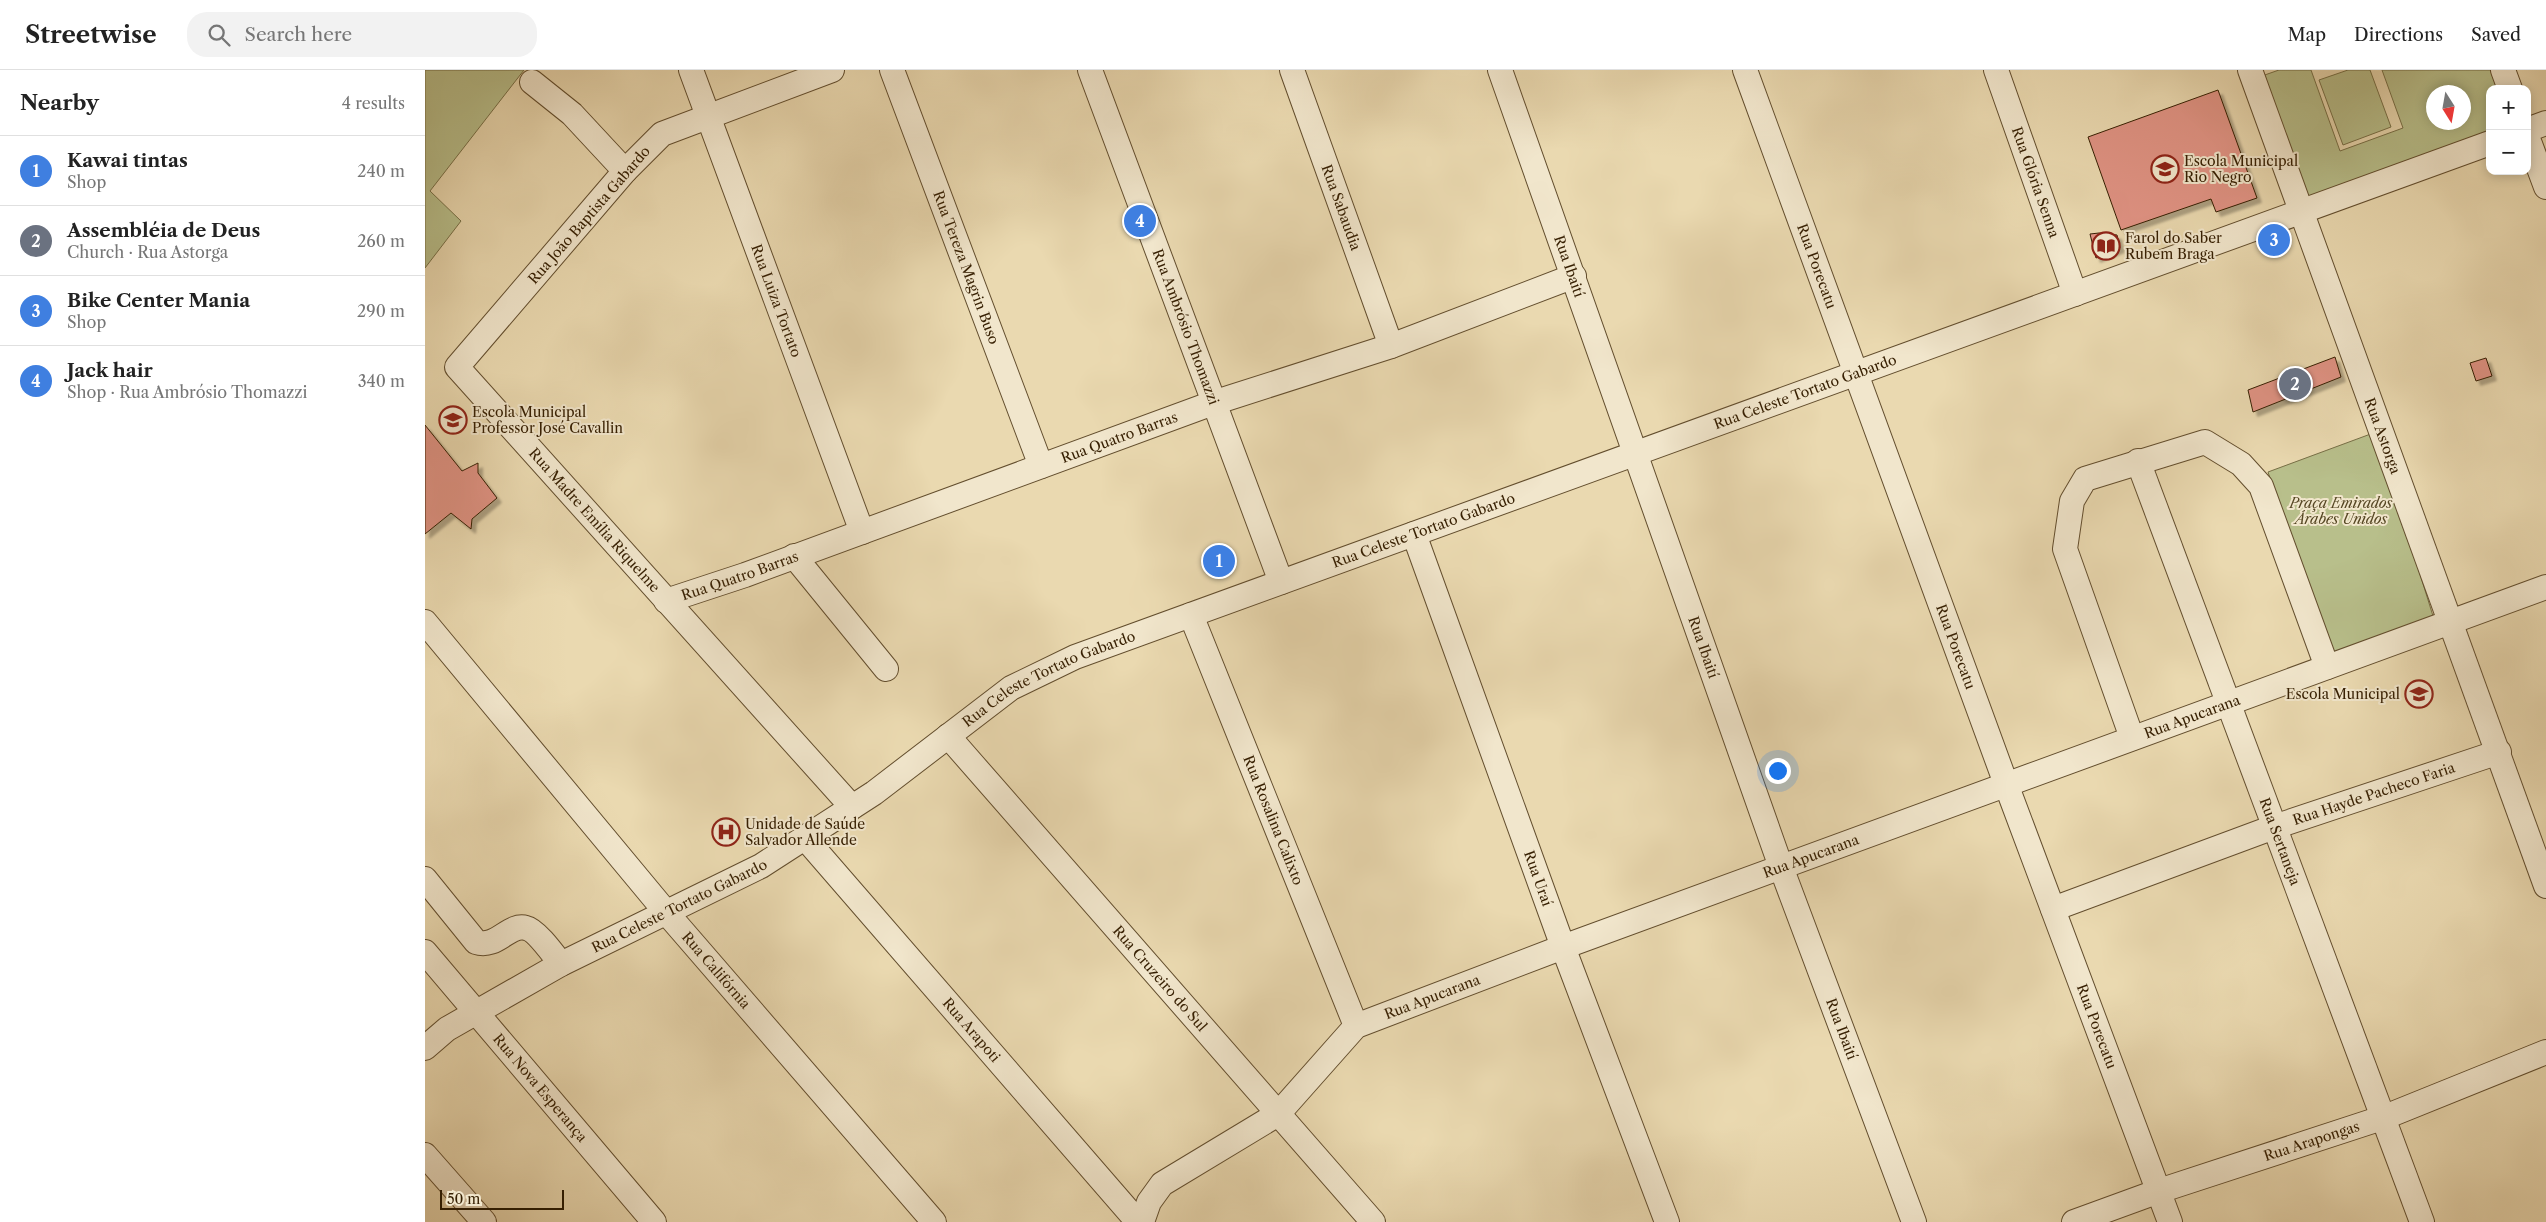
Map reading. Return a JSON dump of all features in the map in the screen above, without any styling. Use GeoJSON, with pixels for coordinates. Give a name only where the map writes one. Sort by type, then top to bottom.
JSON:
{"type":"FeatureCollection","features":[{"type":"Feature","properties":{"kind":"street","name":"Rua Luiza Tortato"},"geometry":{"type":"LineString","coordinates":[[691,70],[862,532]]}},
{"type":"Feature","properties":{"kind":"street","name":"Rua João Baptista Gabardo"},"geometry":{"type":"LineString","coordinates":[[457,367],[625,170],[662,134],[831,70]]}},
{"type":"Feature","properties":{"kind":"street","name":"Rua Tereza Magrin Buso"},"geometry":{"type":"LineString","coordinates":[[892,70],[1041,466]]}},
{"type":"Feature","properties":{"kind":"street","name":"Rua Ambrósio Thomazzi"},"geometry":{"type":"LineString","coordinates":[[1090,70],[1281,582]]}},
{"type":"Feature","properties":{"kind":"street","name":"Rua Sabaudia"},"geometry":{"type":"LineString","coordinates":[[1292,70],[1391,346]]}},
{"type":"Feature","properties":{"kind":"street","name":"Rua Ibaití"},"geometry":{"type":"LineString","coordinates":[[1500,70],[1781,867],[1914,1222]]}},
{"type":"Feature","properties":{"kind":"street","name":"Rua Porecatu"},"geometry":{"type":"LineString","coordinates":[[1745,70],[2006,784],[2170,1222]]}},
{"type":"Feature","properties":{"kind":"street","name":"Rua Glória Senna"},"geometry":{"type":"LineString","coordinates":[[1996,70],[2075,294]]}},
{"type":"Feature","properties":{"kind":"street","name":"Rua Astorga"},"geometry":{"type":"LineString","coordinates":[[2250,70],[2303,211],[2449,624],[2499,752],[2546,886]]}},
{"type":"Feature","properties":{"kind":"street"},"geometry":{"type":"LineString","coordinates":[[2503,70],[2509,85]]}},
{"type":"Feature","properties":{"kind":"street"},"geometry":{"type":"LineString","coordinates":[[532,82],[572,114],[625,170]]}},
{"type":"Feature","properties":{"kind":"street"},"geometry":{"type":"LineString","coordinates":[[2531,129],[2546,123]]}},
{"type":"Feature","properties":{"kind":"street","name":"Rua Celeste Tortato Gabardo"},"geometry":{"type":"LineString","coordinates":[[425,1048],[447,1029],[561,964],[665,911],[761,866],[852,807],[1011,688],[1075,657],[2486,145]]}},
{"type":"Feature","properties":{"kind":"street"},"geometry":{"type":"LineString","coordinates":[[2531,147],[2546,188]]}},
{"type":"Feature","properties":{"kind":"street","name":"Rua Quatro Barras"},"geometry":{"type":"LineString","coordinates":[[666,601],[862,532],[1213,403],[1391,346],[1574,276]]}},
{"type":"Feature","properties":{"kind":"street","name":"Rua Madre Emília Riquelme"},"geometry":{"type":"LineString","coordinates":[[457,367],[852,807]]}},
{"type":"Feature","properties":{"kind":"street"},"geometry":{"type":"LineString","coordinates":[[2132,738],[2065,549],[2072,501],[2085,479],[2138,461],[2205,442],[2241,464],[2261,486],[2327,666]]}},
{"type":"Feature","properties":{"kind":"street","name":"Rua Sertaneja"},"geometry":{"type":"LineString","coordinates":[[2138,461],[2230,702],[2274,827],[2385,1117],[2423,1222]]}},
{"type":"Feature","properties":{"kind":"street","name":"Rua Uraí"},"geometry":{"type":"LineString","coordinates":[[1414,534],[1563,947],[1667,1222]]}},
{"type":"Feature","properties":{"kind":"street"},"geometry":{"type":"LineString","coordinates":[[794,556],[886,669]]}},
{"type":"Feature","properties":{"kind":"street","name":"Rua Apucarana"},"geometry":{"type":"LineString","coordinates":[[1143,1222],[1149,1202],[1161,1184],[1278,1114],[1356,1026],[1563,947],[2546,587]]}},
{"type":"Feature","properties":{"kind":"street","name":"Rua Rosalina Calixto"},"geometry":{"type":"LineString","coordinates":[[1191,615],[1356,1026]]}},
{"type":"Feature","properties":{"kind":"street","name":"Rua Califórnia"},"geometry":{"type":"LineString","coordinates":[[425,622],[665,911],[934,1222]]}},
{"type":"Feature","properties":{"kind":"street","name":"Rua Cruzeiro do Sul"},"geometry":{"type":"LineString","coordinates":[[948,736],[1373,1222]]}},
{"type":"Feature","properties":{"kind":"street","name":"Rua Hayde Pacheco Faria"},"geometry":{"type":"LineString","coordinates":[[2053,909],[2274,827],[2499,752]]}},
{"type":"Feature","properties":{"kind":"street","name":"Rua Arapoti"},"geometry":{"type":"LineString","coordinates":[[805,838],[1138,1222]]}},
{"type":"Feature","properties":{"kind":"street"},"geometry":{"type":"LineString","coordinates":[[425,879],[476,942],[483,944],[491,943],[517,928],[525,927],[532,931],[561,964]]}},
{"type":"Feature","properties":{"kind":"street","name":"Rua Nova Esperança"},"geometry":{"type":"LineString","coordinates":[[425,952],[654,1222]]}},
{"type":"Feature","properties":{"kind":"street","name":"Rua Arapongas"},"geometry":{"type":"LineString","coordinates":[[2074,1222],[2159,1191],[2385,1117],[2546,1052]]}},
{"type":"Feature","properties":{"kind":"street"},"geometry":{"type":"LineString","coordinates":[[425,1156],[484,1222]]}},
{"type":"Feature","properties":{"kind":"green space"},"geometry":{"type":"Polygon","coordinates":[[[425,70],[524,70],[430,191],[461,221],[425,268],[425,70]]]}},
{"type":"Feature","properties":{"kind":"green space"},"geometry":{"type":"Polygon","coordinates":[[[2279,70],[2311,70],[2340,151],[2403,128],[2382,70],[2497,70],[2503,85],[2486,85],[2486,138],[2306,204],[2259,77],[2279,70]]]}},
{"type":"Feature","properties":{"kind":"green space"},"geometry":{"type":"Polygon","coordinates":[[[2348,70],[2370,70],[2391,127],[2343,145],[2319,80],[2348,70]]]}},
{"type":"Feature","properties":{"kind":"green space","name":"Praça Emirados Árabes Unidos"},"geometry":{"type":"Polygon","coordinates":[[[2376,432],[2433,616],[2330,661],[2268,472],[2376,432]]]}},
{"type":"Feature","properties":{"kind":"building"},"geometry":{"type":"Polygon","coordinates":[[[2218,90],[2257,198],[2216,212],[2211,199],[2121,230],[2088,137],[2218,90]]]}},
{"type":"Feature","properties":{"kind":"building","name":"Farol do Saber Rubem Braga"},"geometry":{"type":"Polygon","coordinates":[[[2090,234],[2117,235],[2120,248],[2096,258],[2090,234]]]}},
{"type":"Feature","properties":{"kind":"building"},"geometry":{"type":"Polygon","coordinates":[[[2335,357],[2341,377],[2253,412],[2248,390],[2335,357]]]}},
{"type":"Feature","properties":{"kind":"building"},"geometry":{"type":"Polygon","coordinates":[[[2486,358],[2492,376],[2476,381],[2470,363],[2486,358]]]}},
{"type":"Feature","properties":{"kind":"building"},"geometry":{"type":"Polygon","coordinates":[[[425,425],[462,471],[478,463],[478,473],[497,498],[472,519],[471,529],[451,513],[425,534],[425,425]]]}},
{"type":"Feature","properties":{"kind":"place","name":"Escola Municipal Rio Negro"},"geometry":{"type":"Point","coordinates":[2165,169]}},
{"type":"Feature","properties":{"kind":"place","name":"Jack hair"},"geometry":{"type":"Point","coordinates":[1140,221]}},
{"type":"Feature","properties":{"kind":"place","name":"Bike Center Mania"},"geometry":{"type":"Point","coordinates":[2274,240]}},
{"type":"Feature","properties":{"kind":"place","name":"Farol do Saber Rubem Braga"},"geometry":{"type":"Point","coordinates":[2106,246]}},
{"type":"Feature","properties":{"kind":"place","name":"Assembléia de Deus"},"geometry":{"type":"Point","coordinates":[2295,384]}},
{"type":"Feature","properties":{"kind":"place","name":"Escola Municipal Professor José Cavallin"},"geometry":{"type":"Point","coordinates":[453,420]}},
{"type":"Feature","properties":{"kind":"place","name":"Kawai tintas"},"geometry":{"type":"Point","coordinates":[1219,561]}},
{"type":"Feature","properties":{"kind":"place","name":"Escola Municipal"},"geometry":{"type":"Point","coordinates":[2419,694]}},
{"type":"Feature","properties":{"kind":"place","name":"Unidade de Saúde Salvador Allende"},"geometry":{"type":"Point","coordinates":[726,832]}}]}
